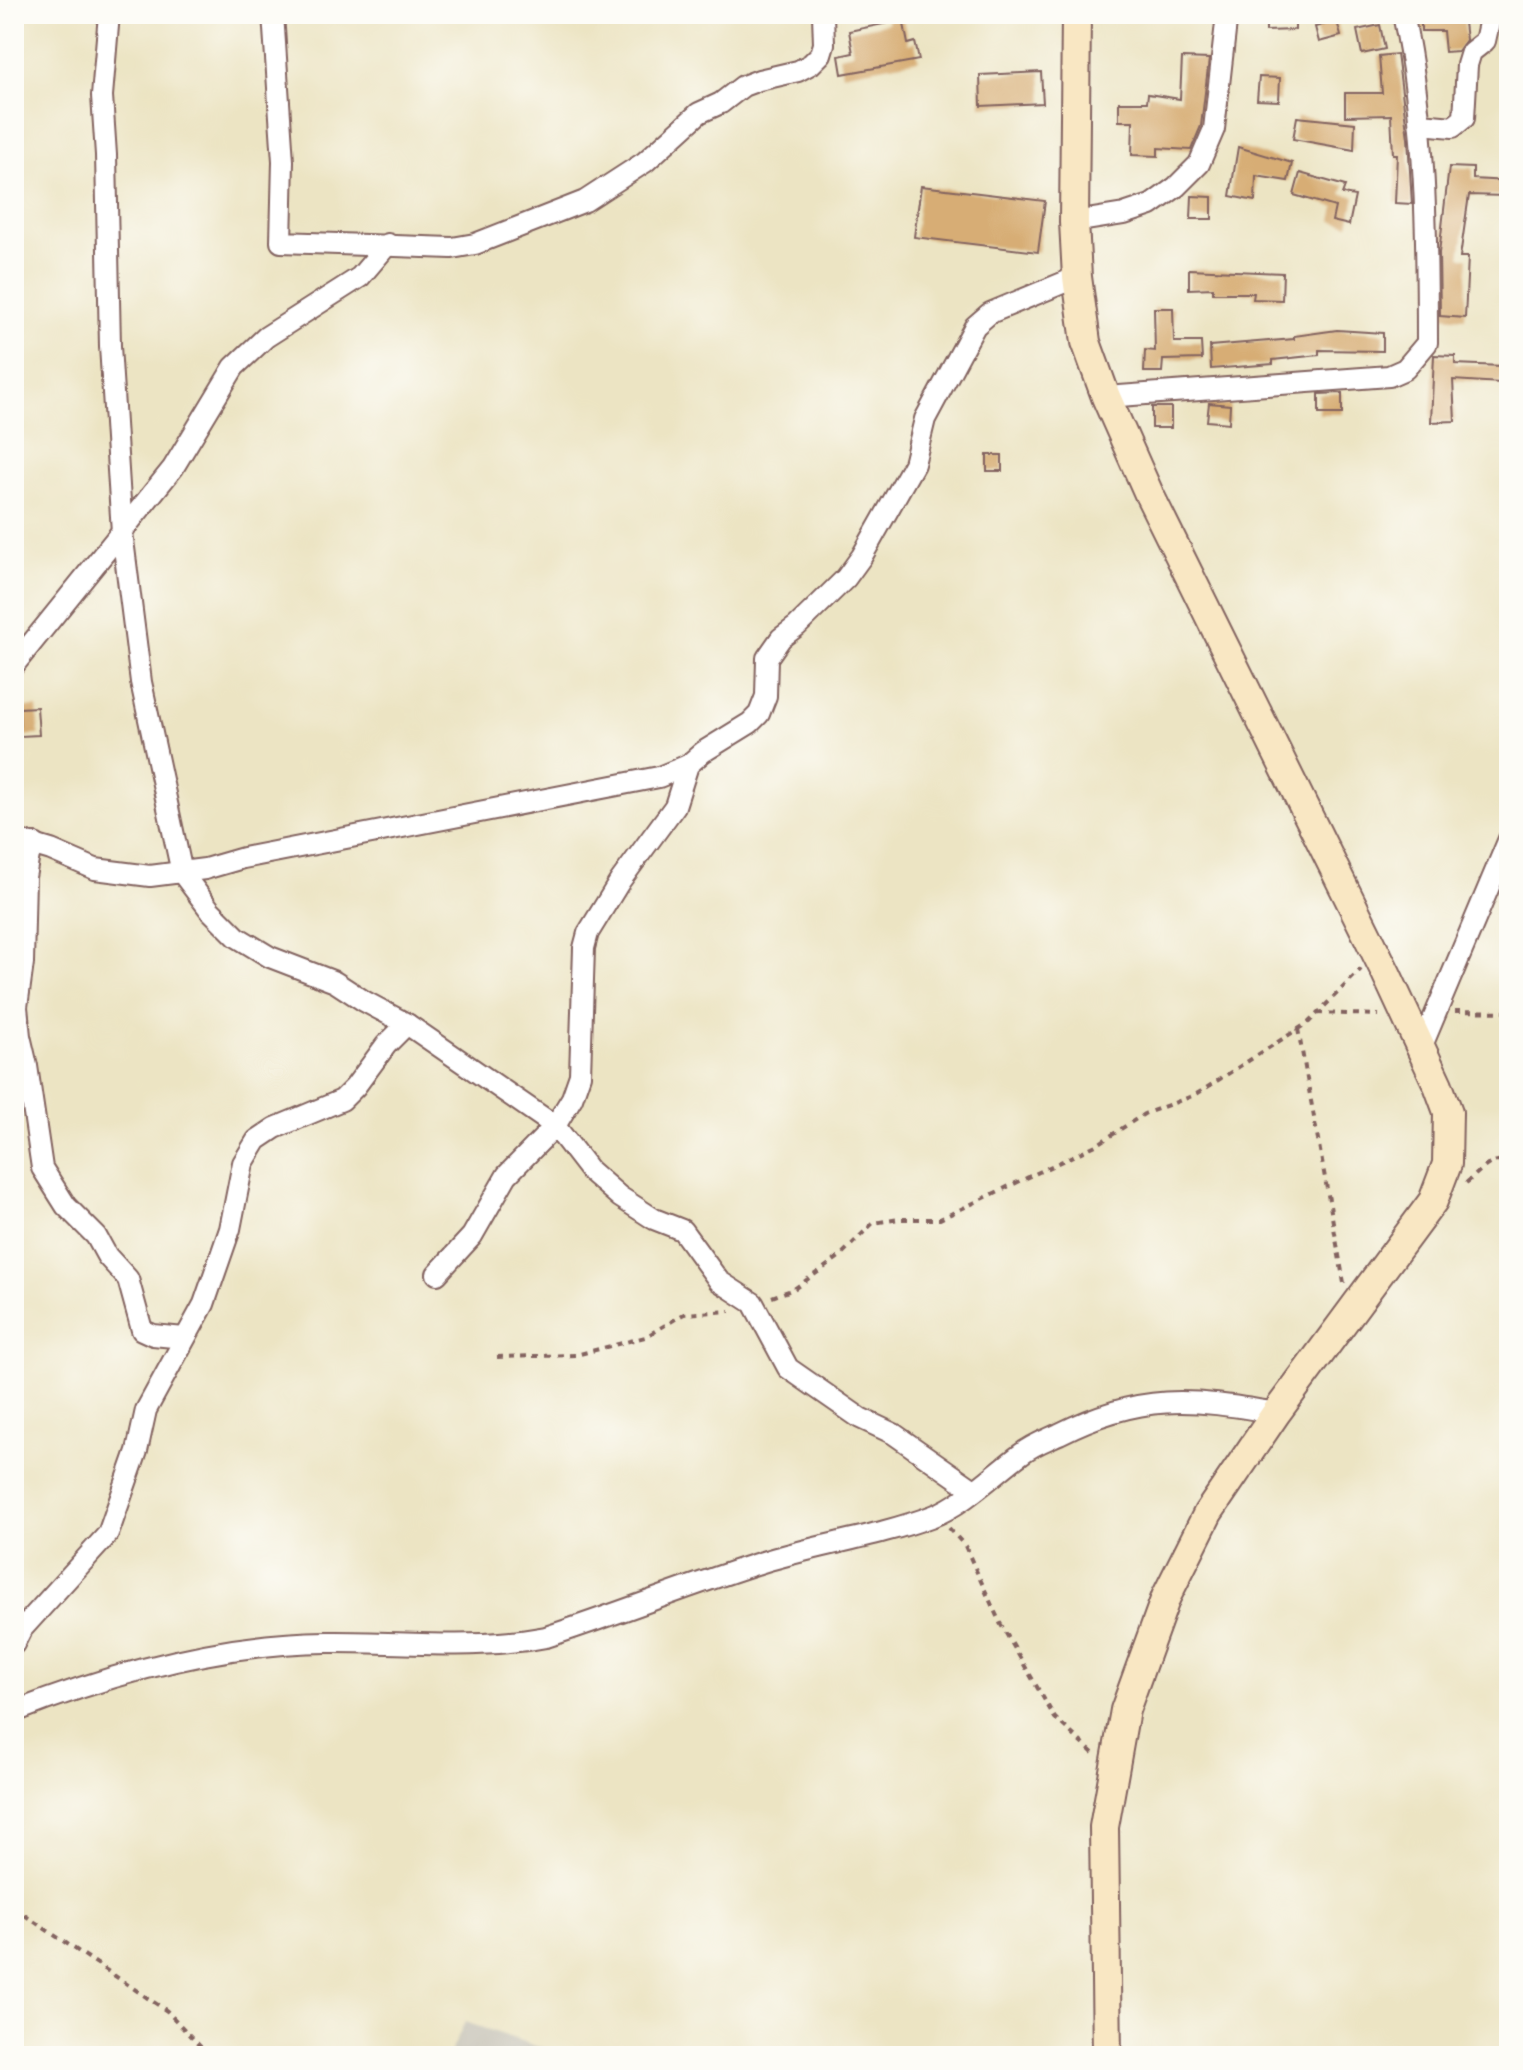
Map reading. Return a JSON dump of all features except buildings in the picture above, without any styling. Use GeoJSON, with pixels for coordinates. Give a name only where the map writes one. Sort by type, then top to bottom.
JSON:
{"type":"FeatureCollection","features":[{"type":"Feature","properties":{"kind":"main road"},"geometry":{"type":"LineString","coordinates":[[1076,14],[1074,222],[1077,277],[1086,342],[1106,397],[1149,494],[1376,954],[1448,1112],[1447,1164],[1433,1201],[1276,1413],[1208,1513],[1166,1597],[1125,1710],[1104,1827],[1107,2056]]}},
{"type":"Feature","properties":{"kind":"street"},"geometry":{"type":"LineString","coordinates":[[109,14],[102,96],[110,346],[122,532],[141,682],[182,873],[210,910],[237,937],[270,957],[335,982],[407,1024],[555,1126],[589,1170],[620,1197],[654,1219],[682,1230],[719,1281],[753,1303],[788,1368],[860,1418],[894,1434],[974,1490]]}},
{"type":"Feature","properties":{"kind":"street"},"geometry":{"type":"LineString","coordinates":[[273,14],[283,161],[279,239],[286,243],[452,248],[475,244],[585,201],[645,162],[699,113],[721,103],[749,83],[798,71],[811,64],[821,54],[824,44],[823,14]]}},
{"type":"Feature","properties":{"kind":"street"},"geometry":{"type":"LineString","coordinates":[[1074,222],[1124,214],[1151,205],[1176,187],[1199,164],[1214,129],[1227,14]]}},
{"type":"Feature","properties":{"kind":"street"},"geometry":{"type":"LineString","coordinates":[[1106,397],[1389,376],[1405,369],[1427,343],[1421,124],[1415,68],[1403,14]]}},
{"type":"Feature","properties":{"kind":"street"},"geometry":{"type":"LineString","coordinates":[[1421,124],[1453,127],[1464,118],[1467,65],[1471,52],[1485,41],[1491,14]]}},
{"type":"Feature","properties":{"kind":"street"},"geometry":{"type":"LineString","coordinates":[[14,665],[173,468],[234,367],[266,337],[360,277],[388,244]]}},
{"type":"Feature","properties":{"kind":"street"},"geometry":{"type":"LineString","coordinates":[[14,839],[35,844],[95,869],[150,876],[182,873],[552,796],[646,780],[688,765],[759,714],[766,696],[767,658],[781,638],[846,578],[862,556],[914,464],[925,419],[975,326],[990,313],[1077,277]]}},
{"type":"Feature","properties":{"kind":"street"},"geometry":{"type":"LineString","coordinates":[[437,1274],[472,1236],[507,1175],[555,1126],[572,1098],[580,1075],[584,948],[588,933],[620,881],[675,806],[688,765]]}},
{"type":"Feature","properties":{"kind":"street"},"geometry":{"type":"LineString","coordinates":[[1421,1048],[1509,839]]}},
{"type":"Feature","properties":{"kind":"street"},"geometry":{"type":"LineString","coordinates":[[35,844],[29,855],[25,877],[23,963],[17,1007],[42,1168],[66,1206],[96,1236],[107,1256],[128,1279],[142,1330],[153,1335],[184,1338]]}},
{"type":"Feature","properties":{"kind":"street"},"geometry":{"type":"LineString","coordinates":[[14,1644],[21,1630],[108,1534],[137,1451],[146,1410],[204,1304],[230,1229],[243,1163],[257,1140],[275,1128],[342,1100],[407,1024]]}},
{"type":"Feature","properties":{"kind":"street"},"geometry":{"type":"LineString","coordinates":[[14,1712],[94,1683],[198,1656],[327,1642],[433,1646],[507,1644],[546,1637],[773,1559],[899,1528],[937,1515],[1025,1451],[1082,1422],[1123,1408],[1163,1401],[1207,1401],[1276,1413]]}},
{"type":"Feature","properties":{"kind":"path"},"geometry":{"type":"LineString","coordinates":[[497,1357],[576,1355],[645,1337],[684,1314],[725,1313],[794,1289],[839,1257],[873,1223],[940,1219],[1098,1144],[1144,1114],[1195,1095],[1309,1022],[1376,954]]}},
{"type":"Feature","properties":{"kind":"path"},"geometry":{"type":"LineString","coordinates":[[1298,1029],[1350,1313]]}},
{"type":"Feature","properties":{"kind":"path"},"geometry":{"type":"LineString","coordinates":[[1433,1201],[1458,1191],[1490,1163],[1498,1159],[1509,1161]]}},
{"type":"Feature","properties":{"kind":"path"},"geometry":{"type":"LineString","coordinates":[[937,1515],[965,1546],[1000,1623],[1055,1718],[1114,1771]]}},
{"type":"Feature","properties":{"kind":"path"},"geometry":{"type":"LineString","coordinates":[[14,1908],[167,2011],[209,2056]]}},
{"type":"Feature","properties":{"kind":"shaded area"},"geometry":{"type":"Polygon","coordinates":[[[465,2022],[565,2056],[449,2056],[465,2022]]]}}]}
